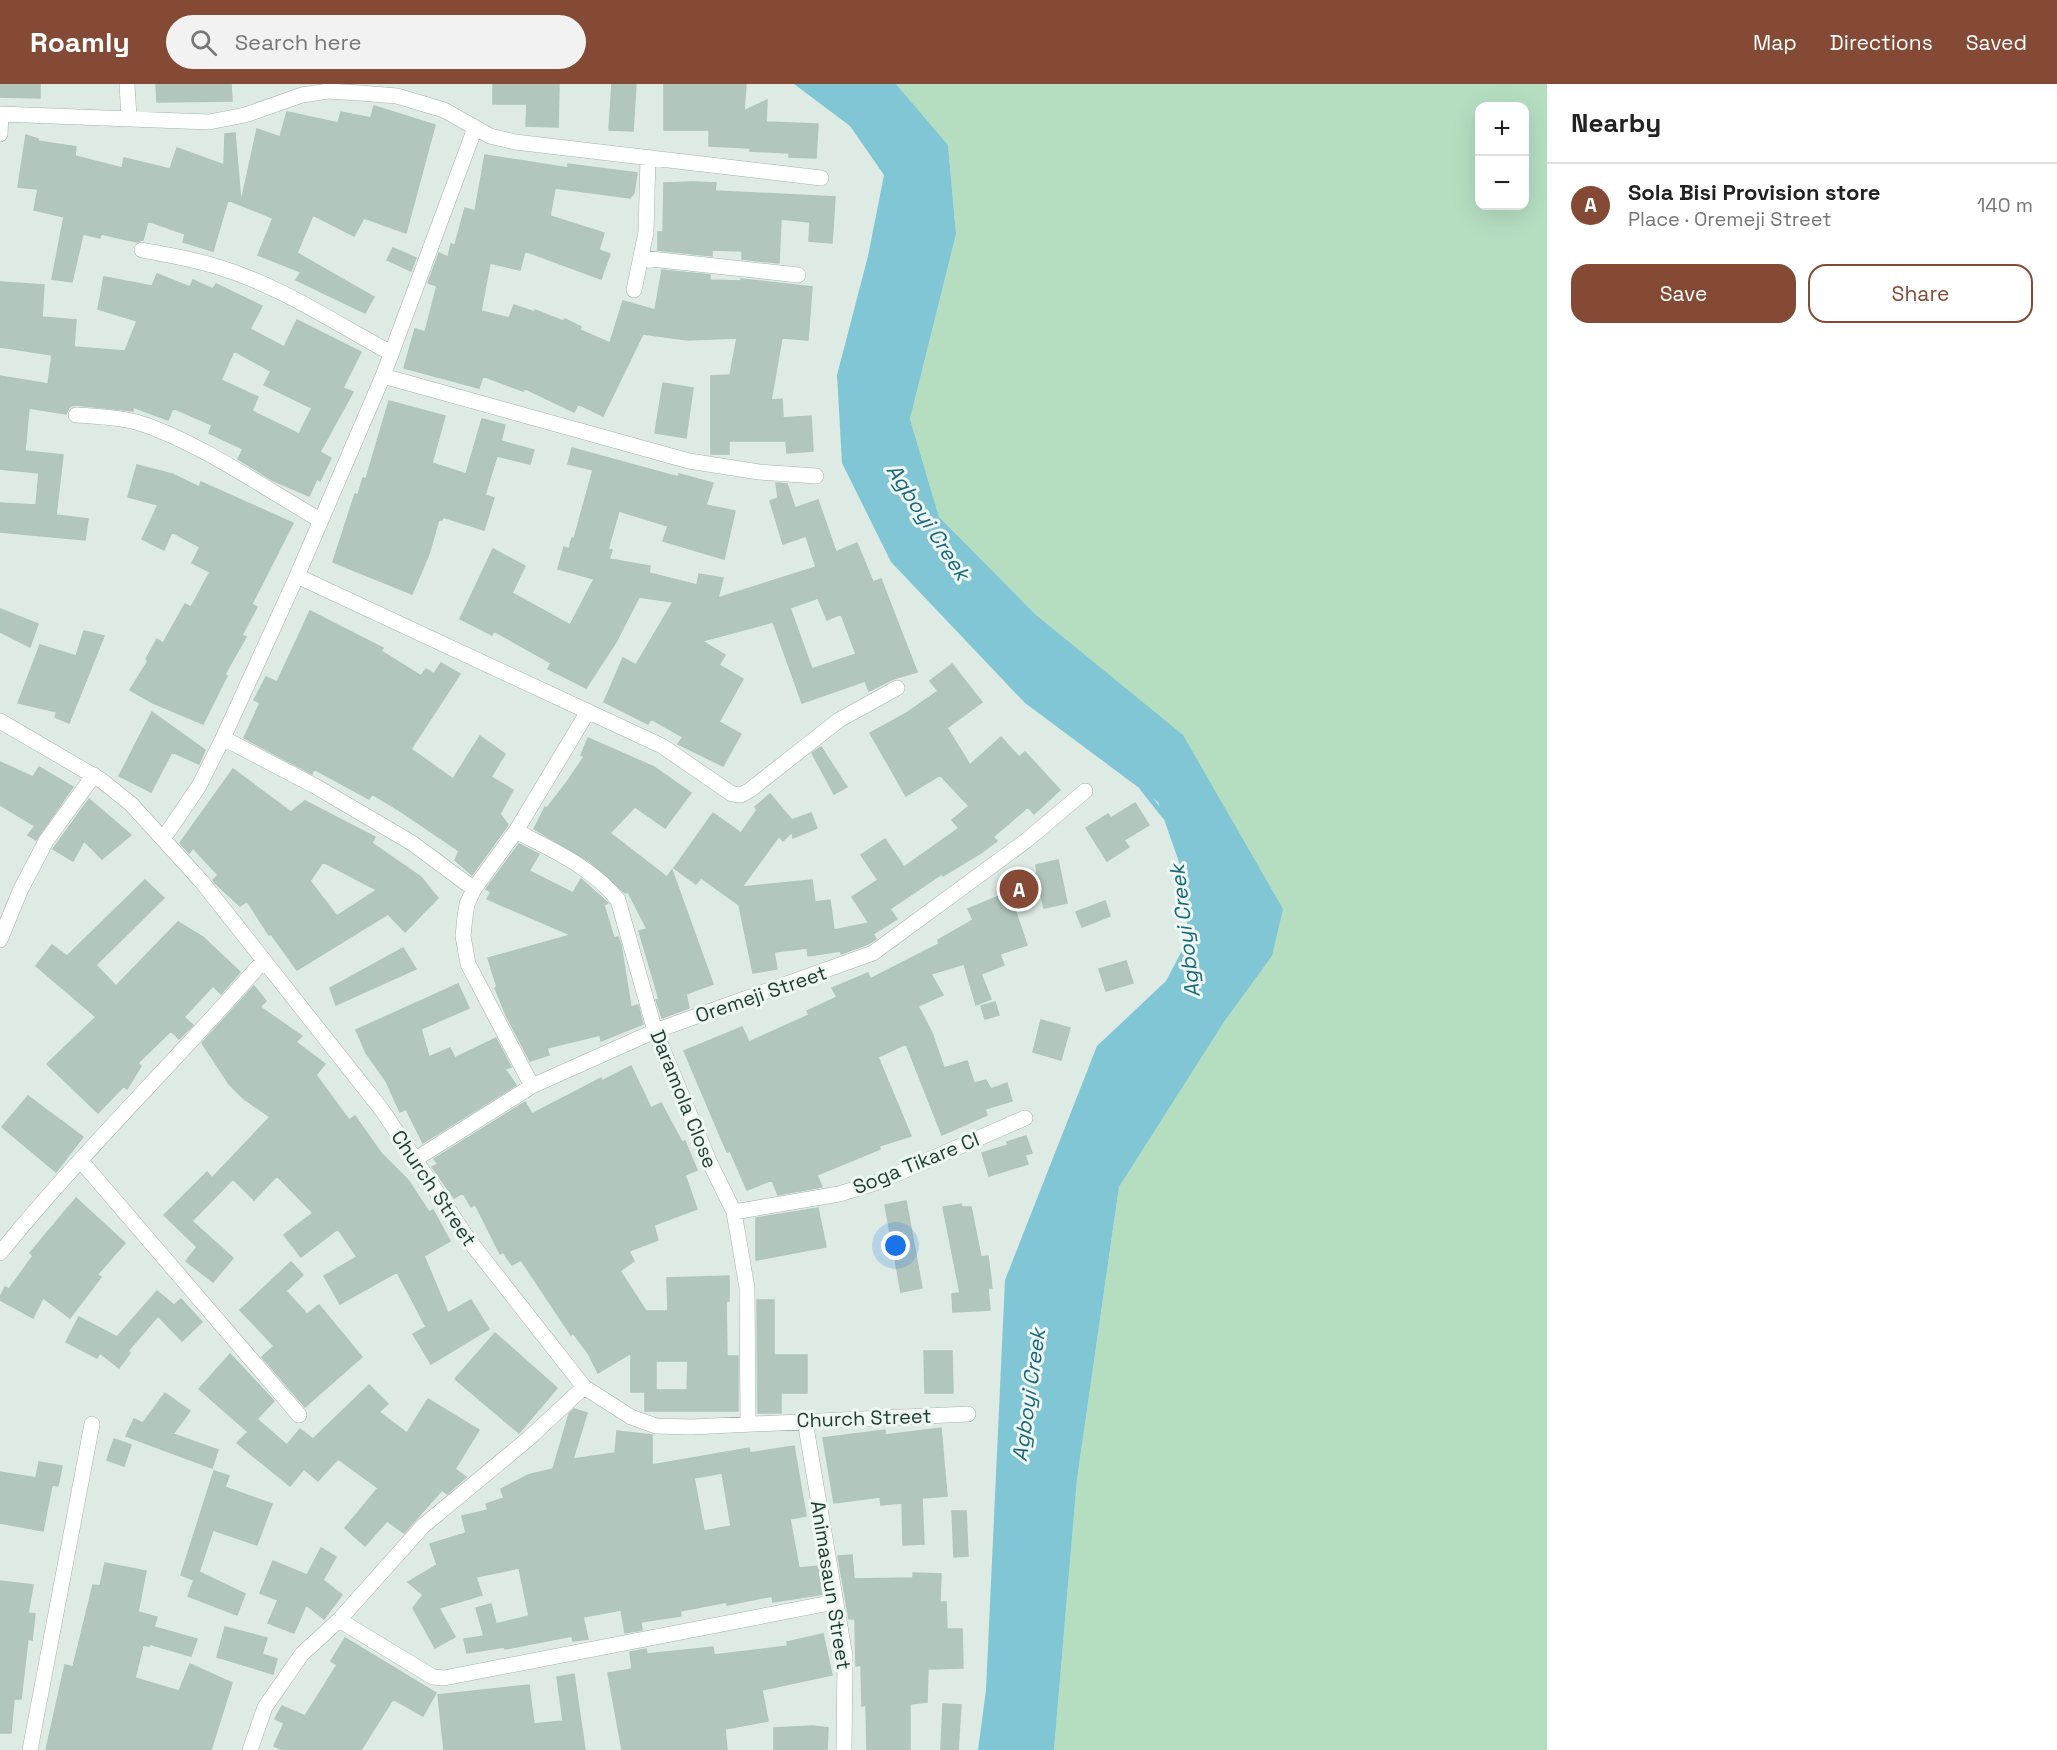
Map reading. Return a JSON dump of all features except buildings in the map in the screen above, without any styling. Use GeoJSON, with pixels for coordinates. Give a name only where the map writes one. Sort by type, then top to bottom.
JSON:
{"type":"FeatureCollection","features":[{"type":"Feature","properties":{"kind":"street"},"geometry":{"type":"LineString","coordinates":[[126,84],[129,118]]}},
{"type":"Feature","properties":{"kind":"street"},"geometry":{"type":"LineString","coordinates":[[0,135],[0,114],[209,122],[245,115],[302,95],[328,91],[398,96],[444,110],[490,136],[515,142],[821,178]]}},
{"type":"Feature","properties":{"kind":"street"},"geometry":{"type":"LineString","coordinates":[[163,839],[199,786],[297,576],[382,376],[475,128]]}},
{"type":"Feature","properties":{"kind":"street"},"geometry":{"type":"LineString","coordinates":[[634,290],[646,232],[648,157]]}},
{"type":"Feature","properties":{"kind":"street"},"geometry":{"type":"LineString","coordinates":[[142,250],[219,267],[251,280],[284,294],[391,353]]}},
{"type":"Feature","properties":{"kind":"street"},"geometry":{"type":"LineString","coordinates":[[642,258],[798,275]]}},
{"type":"Feature","properties":{"kind":"street"},"geometry":{"type":"LineString","coordinates":[[382,376],[689,461],[759,472],[816,476]]}},
{"type":"Feature","properties":{"kind":"street"},"geometry":{"type":"LineString","coordinates":[[76,415],[127,420],[163,434],[320,520]]}},
{"type":"Feature","properties":{"kind":"street"},"geometry":{"type":"LineString","coordinates":[[297,576],[662,746],[723,790],[741,795],[839,720],[897,688]]}},
{"type":"Feature","properties":{"kind":"street"},"geometry":{"type":"LineString","coordinates":[[532,1086],[468,964],[463,936],[467,904],[474,889],[516,831],[587,713]]}},
{"type":"Feature","properties":{"kind":"street","name":"Church Street"},"geometry":{"type":"LineString","coordinates":[[0,721],[94,775],[131,804],[202,882],[382,1110],[414,1160],[504,1288],[565,1360],[584,1387],[617,1410],[656,1426],[691,1427],[968,1414]]}},
{"type":"Feature","properties":{"kind":"street"},"geometry":{"type":"LineString","coordinates":[[223,738],[315,786],[412,843],[474,889]]}},
{"type":"Feature","properties":{"kind":"street"},"geometry":{"type":"LineString","coordinates":[[0,940],[20,891],[46,841],[94,775]]}},
{"type":"Feature","properties":{"kind":"street","name":"Oremeji Street"},"geometry":{"type":"LineString","coordinates":[[414,1160],[532,1086],[655,1031],[873,953],[1027,840],[1085,791]]}},
{"type":"Feature","properties":{"kind":"street","name":"Daramola Close"},"geometry":{"type":"LineString","coordinates":[[516,831],[588,871],[607,886],[618,900],[655,1031],[709,1161],[734,1212],[747,1288],[748,1423]]}},
{"type":"Feature","properties":{"kind":"street"},"geometry":{"type":"LineString","coordinates":[[0,1252],[35,1209],[264,960]]}},
{"type":"Feature","properties":{"kind":"street","name":"Soga Tikare Cl"},"geometry":{"type":"LineString","coordinates":[[734,1212],[839,1194],[878,1182],[1026,1118]]}},
{"type":"Feature","properties":{"kind":"street"},"geometry":{"type":"LineString","coordinates":[[81,1161],[299,1415]]}},
{"type":"Feature","properties":{"kind":"street"},"geometry":{"type":"LineString","coordinates":[[250,1750],[265,1707],[302,1654],[339,1620],[423,1526],[528,1439],[584,1387]]}},
{"type":"Feature","properties":{"kind":"street","name":"Animasaun Street"},"geometry":{"type":"LineString","coordinates":[[805,1421],[845,1656],[844,1750]]}},
{"type":"Feature","properties":{"kind":"street"},"geometry":{"type":"LineString","coordinates":[[30,1750],[92,1424]]}},
{"type":"Feature","properties":{"kind":"street"},"geometry":{"type":"LineString","coordinates":[[339,1620],[425,1673],[433,1677],[444,1678],[835,1602]]}},
{"type":"Feature","properties":{"kind":"green space"},"geometry":{"type":"Polygon","coordinates":[[[896,84],[1547,84],[1547,1750],[1054,1750],[1077,1479],[1119,1187],[1224,1022],[1272,956],[1036,615],[939,517],[910,419],[956,234],[948,145],[896,84]]]}},
{"type":"Feature","properties":{"kind":"water"},"geometry":{"type":"Polygon","coordinates":[[[794,84],[896,84],[948,145],[956,234],[910,419],[939,517],[1036,615],[1183,735],[1283,909],[1272,956],[1224,1022],[1119,1187],[1077,1479],[1054,1750],[978,1750],[986,1690],[1005,1280],[1097,1046],[1166,981],[1187,941],[1187,885],[1158,802],[1025,703],[891,562],[842,463],[837,375],[868,256],[884,175],[850,126],[794,84]]]}},
{"type":"Feature","properties":{"kind":"waterway","name":"Agboyi Creek"},"geometry":{"type":"LineString","coordinates":[[1142,788],[1164,816]]}},
{"type":"Feature","properties":{"kind":"place","name":"Sola Bisi Provision store"},"geometry":{"type":"Point","coordinates":[1019,889]}}]}
